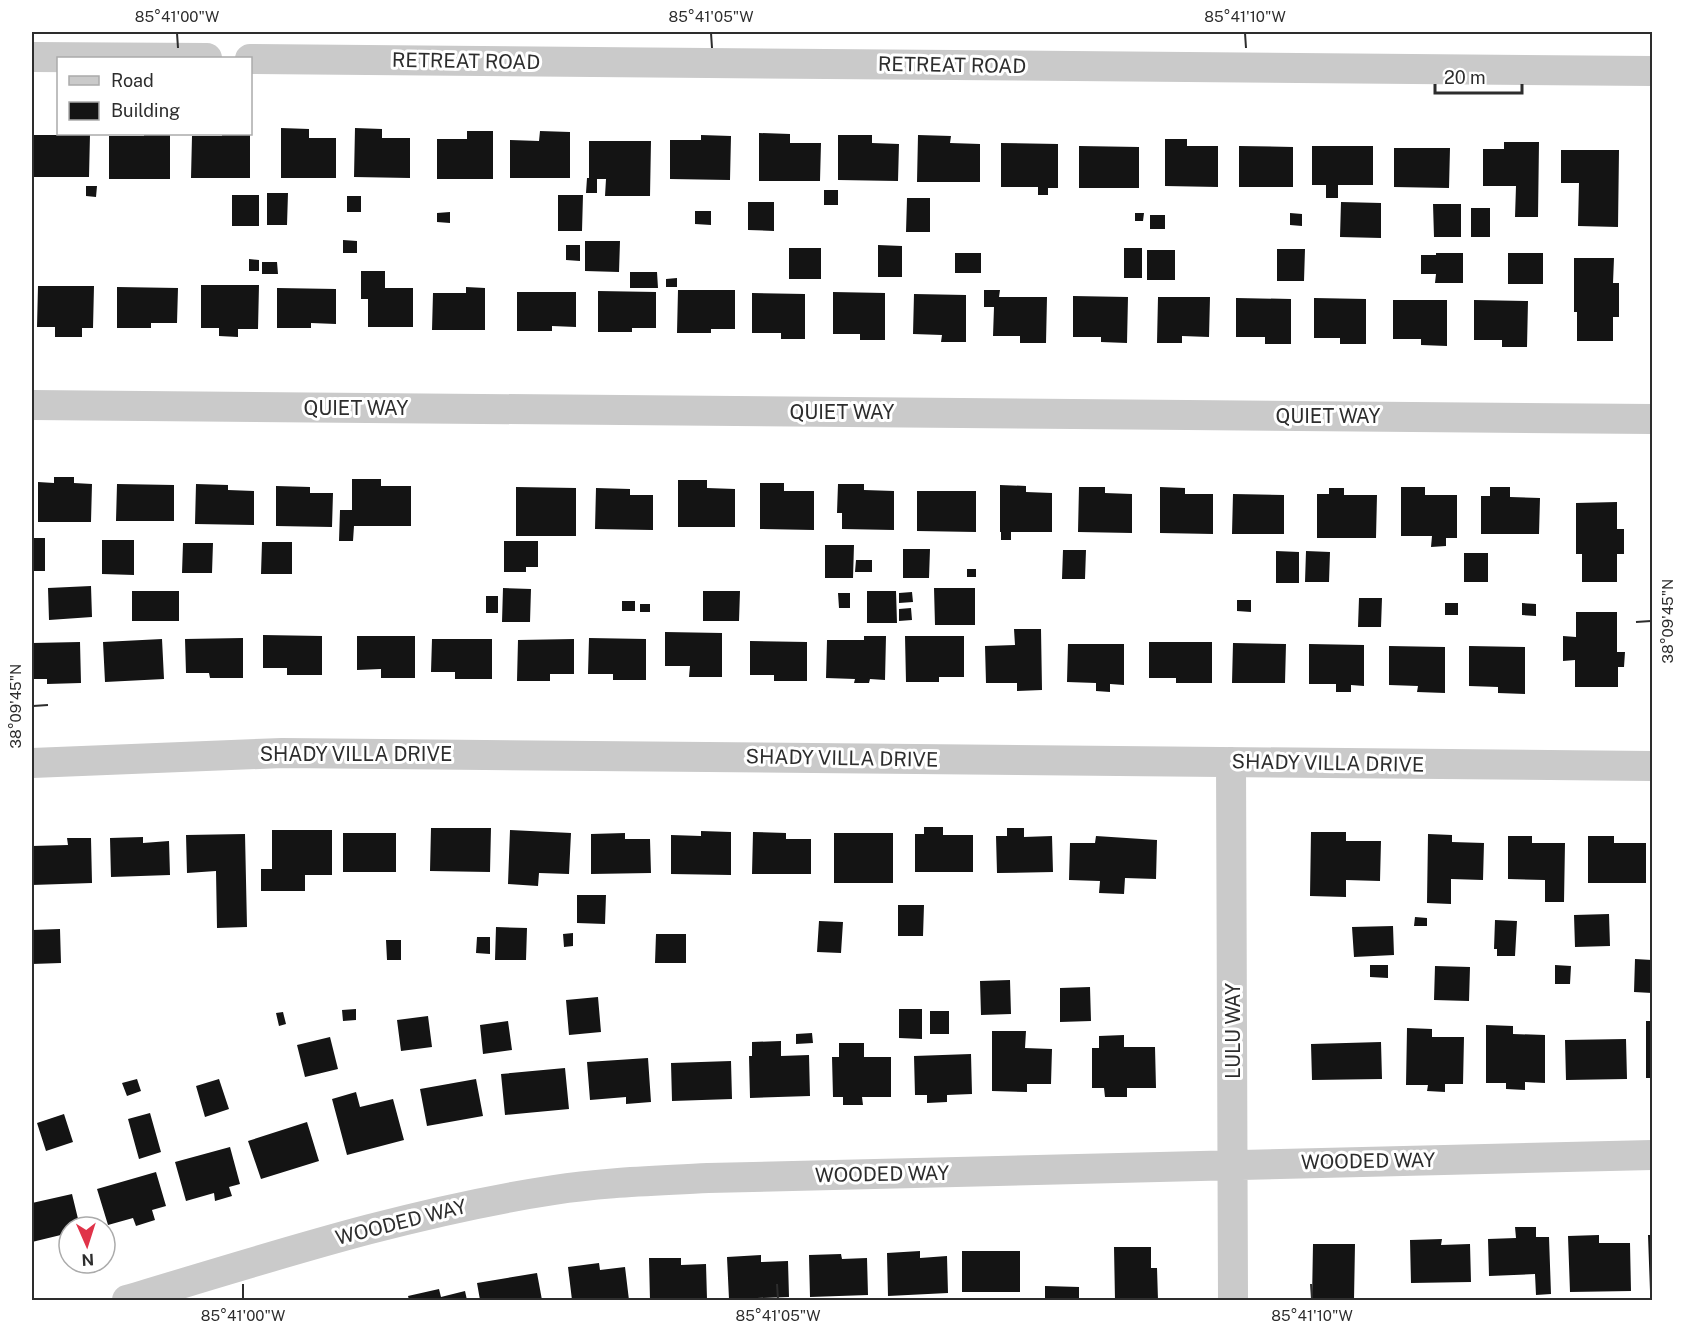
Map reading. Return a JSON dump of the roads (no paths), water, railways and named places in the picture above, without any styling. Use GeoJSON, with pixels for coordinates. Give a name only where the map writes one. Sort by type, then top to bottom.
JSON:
{"type":"FeatureCollection","features":[{"type":"Feature","properties":{"kind":"street"},"geometry":{"type":"LineString","coordinates":[[32,57],[57,57]]}},
{"type":"Feature","properties":{"kind":"street","name":"RETREAT ROAD"},"geometry":{"type":"LineString","coordinates":[[252,59],[1653,71]]}},
{"type":"Feature","properties":{"kind":"street","name":"QUIET WAY"},"geometry":{"type":"LineString","coordinates":[[32,405],[1653,419]]}},
{"type":"Feature","properties":{"kind":"street","name":"SHADY VILLA DRIVE"},"geometry":{"type":"LineString","coordinates":[[32,763],[282,753],[1653,766]]}},
{"type":"Feature","properties":{"kind":"street","name":"LULU WAY"},"geometry":{"type":"LineString","coordinates":[[1231,762],[1233,1300]]}},
{"type":"Feature","properties":{"kind":"street","name":"WOODED WAY"},"geometry":{"type":"LineString","coordinates":[[127,1300],[336,1238],[482,1202],[556,1189],[708,1178],[1653,1155]]}}]}
